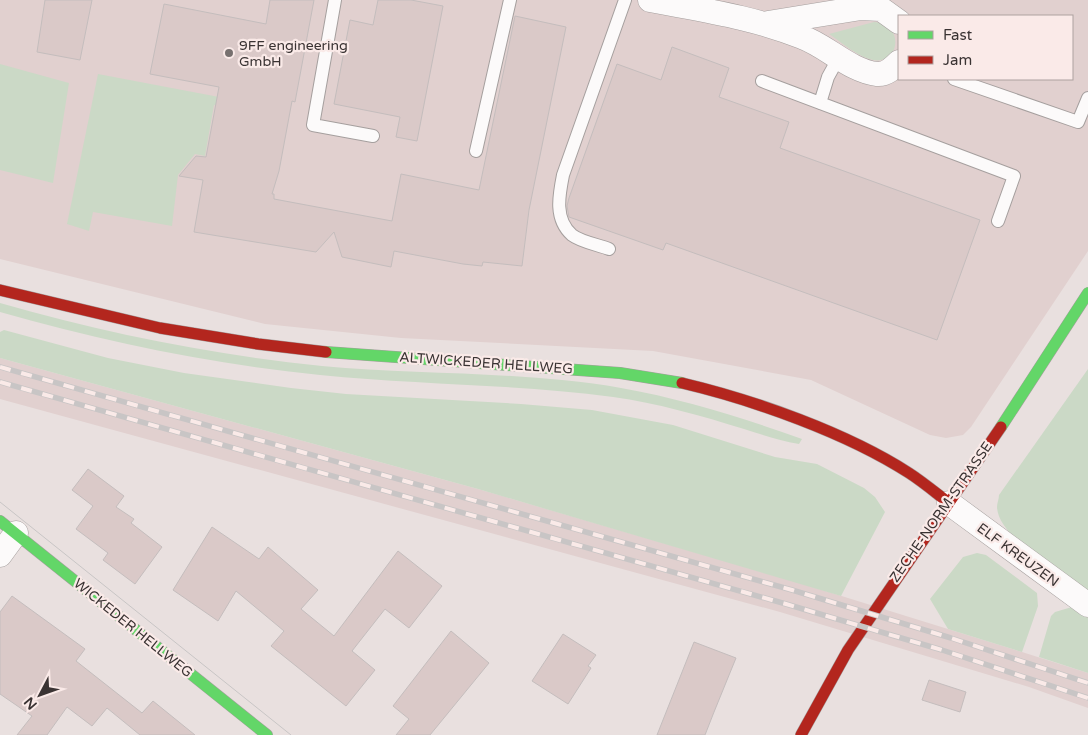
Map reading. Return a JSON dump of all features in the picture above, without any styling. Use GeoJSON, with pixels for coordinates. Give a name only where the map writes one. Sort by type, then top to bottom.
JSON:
{"type":"FeatureCollection","features":[{"type":"Feature","properties":{"kind":"main road","name":"ALTWICKEDER HELLWEG"},"geometry":{"type":"LineString","coordinates":[[0,290],[160,328],[258,344],[357,355],[620,373],[676,382],[723,393],[798,420],[865,448],[910,473],[949,503]]}},
{"type":"Feature","properties":{"kind":"main road","name":"ZECHE-NORM-STRASSE"},"geometry":{"type":"LineString","coordinates":[[801,735],[848,650],[887,590],[949,503],[1088,294]]}},
{"type":"Feature","properties":{"kind":"main road","name":"WICKEDER HELLWEG"},"geometry":{"type":"LineString","coordinates":[[8,527],[267,735]]}},
{"type":"Feature","properties":{"kind":"street"},"geometry":{"type":"LineString","coordinates":[[650,0],[689,4],[766,23],[805,38],[860,70],[879,74],[892,70],[898,63]]}},
{"type":"Feature","properties":{"kind":"street"},"geometry":{"type":"LineString","coordinates":[[766,23],[861,8],[882,9],[898,21]]}},
{"type":"Feature","properties":{"kind":"street","name":"ELF KREUZEN"},"geometry":{"type":"LineString","coordinates":[[949,503],[1088,605]]}},
{"type":"Feature","properties":{"kind":"street"},"geometry":{"type":"LineString","coordinates":[[0,555],[8,527]]}},
{"type":"Feature","properties":{"kind":"lane"},"geometry":{"type":"LineString","coordinates":[[335,0],[313,125],[373,136]]}},
{"type":"Feature","properties":{"kind":"lane"},"geometry":{"type":"LineString","coordinates":[[476,151],[510,0]]}},
{"type":"Feature","properties":{"kind":"lane"},"geometry":{"type":"LineString","coordinates":[[609,249],[572,235],[560,213],[558,202],[564,175],[625,0]]}},
{"type":"Feature","properties":{"kind":"lane"},"geometry":{"type":"LineString","coordinates":[[820,103],[828,77],[839,57]]}},
{"type":"Feature","properties":{"kind":"lane"},"geometry":{"type":"LineString","coordinates":[[957,80],[1078,122],[1088,98]]}},
{"type":"Feature","properties":{"kind":"lane"},"geometry":{"type":"LineString","coordinates":[[762,81],[1014,176],[998,221]]}},
{"type":"Feature","properties":{"kind":"shaded area"},"geometry":{"type":"Polygon","coordinates":[[[0,0],[1088,0],[1088,251],[971,427],[963,435],[946,438],[930,435],[811,380],[653,351],[401,338],[265,324],[0,259],[0,0]]]}},
{"type":"Feature","properties":{"kind":"shaded area"},"geometry":{"type":"Polygon","coordinates":[[[0,358],[478,489],[790,580],[1088,673],[1088,708],[1029,687],[780,612],[0,399],[0,358]]]}},
{"type":"Feature","properties":{"kind":"green space"},"geometry":{"type":"Polygon","coordinates":[[[874,22],[884,25],[891,30],[895,37],[893,51],[889,57],[882,60],[873,60],[861,56],[829,34],[874,22]]]}},
{"type":"Feature","properties":{"kind":"green space"},"geometry":{"type":"Polygon","coordinates":[[[0,64],[69,83],[53,183],[0,170],[0,64]]]}},
{"type":"Feature","properties":{"kind":"green space"},"geometry":{"type":"Polygon","coordinates":[[[98,74],[288,110],[287,120],[214,105],[205,156],[195,154],[178,175],[172,226],[93,212],[89,231],[67,224],[98,74]]]}},
{"type":"Feature","properties":{"kind":"green space"},"geometry":{"type":"Polygon","coordinates":[[[0,303],[119,333],[240,356],[322,366],[509,376],[621,388],[713,410],[802,439],[799,444],[771,438],[679,410],[613,397],[540,389],[320,375],[239,365],[158,351],[39,323],[0,312],[0,303]]]}},
{"type":"Feature","properties":{"kind":"green space"},"geometry":{"type":"Polygon","coordinates":[[[4,330],[108,358],[184,373],[346,394],[592,410],[673,425],[775,457],[817,464],[864,488],[875,497],[885,512],[841,596],[478,489],[0,358],[0,332],[4,330]]]}},
{"type":"Feature","properties":{"kind":"green space"},"geometry":{"type":"Polygon","coordinates":[[[1088,369],[1088,593],[1020,543],[1008,531],[1000,519],[997,507],[999,495],[1088,369]]]}},
{"type":"Feature","properties":{"kind":"green space"},"geometry":{"type":"Polygon","coordinates":[[[977,553],[986,555],[1037,593],[1038,606],[1022,652],[948,629],[930,599],[963,557],[977,553]]]}},
{"type":"Feature","properties":{"kind":"green space"},"geometry":{"type":"Polygon","coordinates":[[[1072,607],[1088,618],[1088,673],[1039,657],[1051,616],[1055,612],[1072,607]]]}},
{"type":"Feature","properties":{"kind":"building"},"geometry":{"type":"Polygon","coordinates":[[[45,0],[92,0],[80,60],[37,52],[45,0]]]}},
{"type":"Feature","properties":{"kind":"building"},"geometry":{"type":"Polygon","coordinates":[[[270,0],[314,0],[295,102],[292,101],[279,171],[272,194],[274,194],[274,199],[392,221],[401,174],[479,190],[515,16],[566,27],[529,210],[522,266],[483,262],[482,266],[463,264],[394,251],[391,267],[342,257],[334,232],[316,252],[194,232],[203,180],[179,176],[196,156],[206,157],[219,87],[150,74],[164,4],[266,24],[270,0]]]}},
{"type":"Feature","properties":{"kind":"building"},"geometry":{"type":"Polygon","coordinates":[[[378,0],[411,0],[443,6],[417,141],[396,137],[400,117],[334,104],[350,20],[373,25],[378,0]]]}},
{"type":"Feature","properties":{"kind":"building"},"geometry":{"type":"Polygon","coordinates":[[[672,47],[729,68],[719,97],[789,122],[780,148],[980,220],[937,340],[666,243],[663,250],[569,217],[567,206],[569,198],[617,64],[661,80],[672,47]]]}},
{"type":"Feature","properties":{"kind":"building"},"geometry":{"type":"Polygon","coordinates":[[[88,469],[124,496],[116,507],[134,519],[131,523],[162,547],[135,584],[103,560],[108,553],[76,529],[93,506],[72,490],[88,469]]]}},
{"type":"Feature","properties":{"kind":"building"},"geometry":{"type":"Polygon","coordinates":[[[212,527],[259,559],[268,547],[318,590],[301,609],[334,636],[398,551],[442,586],[409,628],[385,609],[352,651],[375,670],[346,706],[271,646],[284,631],[236,591],[218,621],[173,590],[212,527]]]}},
{"type":"Feature","properties":{"kind":"building"},"geometry":{"type":"Polygon","coordinates":[[[12,596],[85,649],[76,661],[142,713],[153,701],[195,735],[140,735],[107,708],[92,726],[67,707],[47,735],[17,735],[32,716],[0,694],[0,612],[12,596]]]}},
{"type":"Feature","properties":{"kind":"building"},"geometry":{"type":"Polygon","coordinates":[[[451,631],[489,663],[430,735],[396,735],[409,719],[393,706],[451,631]]]}},
{"type":"Feature","properties":{"kind":"building"},"geometry":{"type":"Polygon","coordinates":[[[563,634],[596,655],[588,666],[591,668],[568,704],[532,681],[563,634]]]}},
{"type":"Feature","properties":{"kind":"building"},"geometry":{"type":"Polygon","coordinates":[[[694,642],[736,658],[705,735],[657,735],[694,642]]]}},
{"type":"Feature","properties":{"kind":"building"},"geometry":{"type":"Polygon","coordinates":[[[929,680],[966,692],[960,712],[922,700],[929,680]]]}},
{"type":"Feature","properties":{"kind":"tram line"},"geometry":{"type":"LineString","coordinates":[[0,502],[291,735]]}},
{"type":"Feature","properties":{"kind":"railway"},"geometry":{"type":"LineString","coordinates":[[0,367],[792,590],[951,638],[1088,683]]}},
{"type":"Feature","properties":{"kind":"railway"},"geometry":{"type":"LineString","coordinates":[[0,382],[786,604],[942,650],[1088,698]]}},
{"type":"Feature","properties":{"kind":"traffic: fast"},"geometry":{"type":"LineString","coordinates":[[1001,427],[1088,293]]}},
{"type":"Feature","properties":{"kind":"traffic: fast"},"geometry":{"type":"LineString","coordinates":[[326,352],[620,373],[682,383]]}},
{"type":"Feature","properties":{"kind":"traffic: fast"},"geometry":{"type":"LineString","coordinates":[[0,521],[267,735]]}},
{"type":"Feature","properties":{"kind":"traffic: jam"},"geometry":{"type":"LineString","coordinates":[[0,290],[160,328],[258,344],[326,352]]}},
{"type":"Feature","properties":{"kind":"traffic: jam"},"geometry":{"type":"LineString","coordinates":[[682,383],[769,408],[858,444],[909,473],[949,503]]}},
{"type":"Feature","properties":{"kind":"traffic: jam"},"geometry":{"type":"LineString","coordinates":[[801,735],[848,650],[1001,427]]}},
{"type":"Feature","properties":{"kind":"place","name":"9FF engineering GmbH"},"geometry":{"type":"Point","coordinates":[229,53]}}]}
